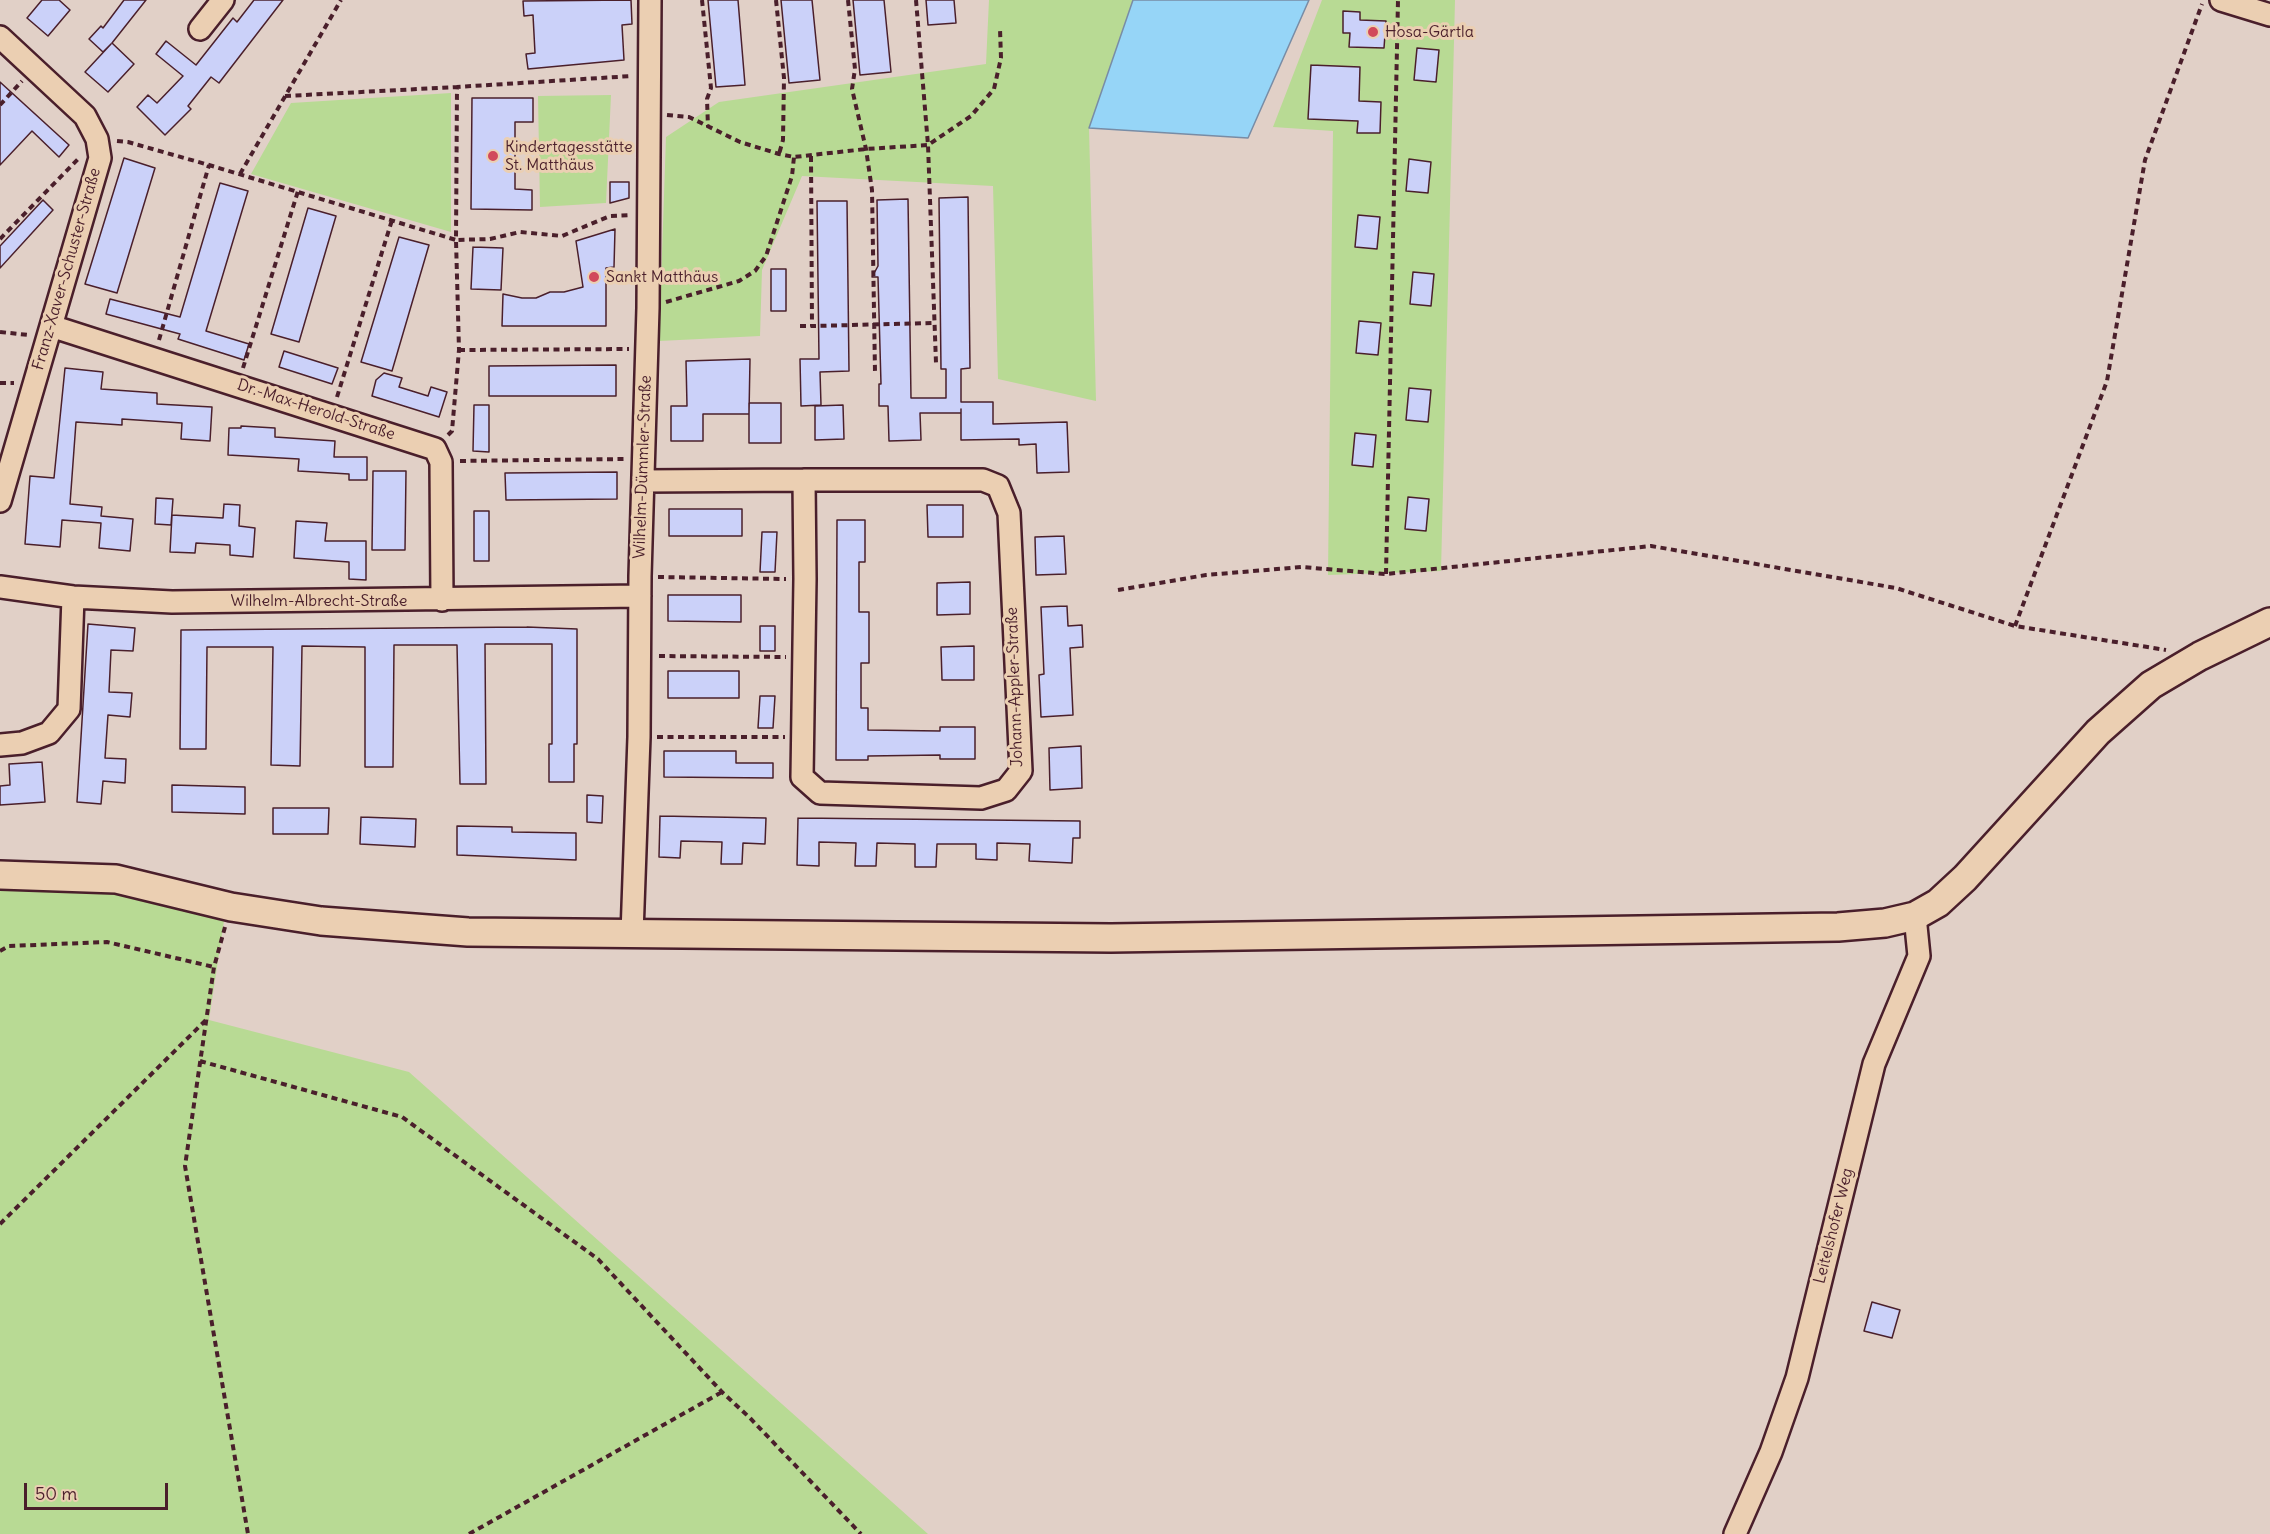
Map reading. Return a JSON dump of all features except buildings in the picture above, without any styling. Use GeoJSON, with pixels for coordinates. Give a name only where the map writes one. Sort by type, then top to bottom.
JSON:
{"type":"FeatureCollection","features":[{"type":"Feature","properties":{"kind":"main road"},"geometry":{"type":"LineString","coordinates":[[0,875],[116,879],[231,906],[321,921],[468,932],[1134,938],[1838,927],[1885,922],[1915,916],[1938,903],[1965,878],[2098,732],[2151,685],[2200,656],[2270,622]]}},
{"type":"Feature","properties":{"kind":"street"},"geometry":{"type":"LineString","coordinates":[[200,29],[223,0]]}},
{"type":"Feature","properties":{"kind":"street","name":"Wilhelm-Dümmler-Straße"},"geometry":{"type":"LineString","coordinates":[[632,934],[639,737],[640,586],[650,214],[648,75],[650,0]]}},
{"type":"Feature","properties":{"kind":"street"},"geometry":{"type":"LineString","coordinates":[[2221,0],[2270,15]]}},
{"type":"Feature","properties":{"kind":"street"},"geometry":{"type":"LineString","coordinates":[[0,37],[85,116],[97,139]]}},
{"type":"Feature","properties":{"kind":"street","name":"Franz-Xaver-Schuster-Straße"},"geometry":{"type":"LineString","coordinates":[[0,501],[100,158],[97,139]]}},
{"type":"Feature","properties":{"kind":"street","name":"Dr.-Max-Herold-Straße"},"geometry":{"type":"LineString","coordinates":[[49,331],[153,358],[331,414],[438,455]]}},
{"type":"Feature","properties":{"kind":"street"},"geometry":{"type":"LineString","coordinates":[[438,455],[442,600]]}},
{"type":"Feature","properties":{"kind":"street","name":"Johann-Appler-Straße"},"geometry":{"type":"LineString","coordinates":[[643,481],[804,480],[983,480],[998,486],[1009,513],[1021,771],[1006,790],[981,798],[820,793],[802,777],[806,579],[804,480]]}},
{"type":"Feature","properties":{"kind":"street","name":"Wilhelm-Albrecht-Straße"},"geometry":{"type":"LineString","coordinates":[[0,587],[74,597],[172,602],[442,600],[640,586]]}},
{"type":"Feature","properties":{"kind":"street"},"geometry":{"type":"LineString","coordinates":[[0,745],[22,743],[49,733],[69,709],[74,597]]}},
{"type":"Feature","properties":{"kind":"street","name":"Leitelshofer Weg"},"geometry":{"type":"LineString","coordinates":[[1735,1534],[1771,1452],[1797,1378],[1874,1064],[1920,956],[1915,916]]}},
{"type":"Feature","properties":{"kind":"path"},"geometry":{"type":"LineString","coordinates":[[240,174],[341,0]]}},
{"type":"Feature","properties":{"kind":"path"},"geometry":{"type":"LineString","coordinates":[[702,0],[711,88],[708,99],[708,127]]}},
{"type":"Feature","properties":{"kind":"path"},"geometry":{"type":"LineString","coordinates":[[776,0],[784,78],[783,140],[779,154]]}},
{"type":"Feature","properties":{"kind":"path"},"geometry":{"type":"LineString","coordinates":[[848,0],[855,69],[852,88],[866,149],[872,190],[875,372]]}},
{"type":"Feature","properties":{"kind":"path"},"geometry":{"type":"LineString","coordinates":[[916,0],[928,145],[936,363]]}},
{"type":"Feature","properties":{"kind":"path"},"geometry":{"type":"LineString","coordinates":[[1386,574],[1398,0]]}},
{"type":"Feature","properties":{"kind":"path"},"geometry":{"type":"LineString","coordinates":[[2015,626],[2107,381],[2145,160],[2204,0]]}},
{"type":"Feature","properties":{"kind":"path"},"geometry":{"type":"LineString","coordinates":[[648,114],[689,117],[740,142],[795,157],[928,145],[971,116],[994,89],[1001,58],[1000,29]]}},
{"type":"Feature","properties":{"kind":"path"},"geometry":{"type":"LineString","coordinates":[[0,105],[33,69]]}},
{"type":"Feature","properties":{"kind":"path"},"geometry":{"type":"LineString","coordinates":[[285,96],[648,75]]}},
{"type":"Feature","properties":{"kind":"path"},"geometry":{"type":"LineString","coordinates":[[457,87],[456,240],[459,350],[452,431],[438,455],[644,459]]}},
{"type":"Feature","properties":{"kind":"path"},"geometry":{"type":"LineString","coordinates":[[0,239],[97,139],[128,141],[456,240],[490,240],[520,232],[562,236],[610,216],[650,214]]}},
{"type":"Feature","properties":{"kind":"path"},"geometry":{"type":"LineString","coordinates":[[811,156],[812,326]]}},
{"type":"Feature","properties":{"kind":"path"},"geometry":{"type":"LineString","coordinates":[[648,308],[739,281],[755,271],[766,256],[792,176],[795,157]]}},
{"type":"Feature","properties":{"kind":"path"},"geometry":{"type":"LineString","coordinates":[[153,358],[209,165]]}},
{"type":"Feature","properties":{"kind":"path"},"geometry":{"type":"LineString","coordinates":[[238,385],[298,192]]}},
{"type":"Feature","properties":{"kind":"path"},"geometry":{"type":"LineString","coordinates":[[331,414],[392,220]]}},
{"type":"Feature","properties":{"kind":"path"},"geometry":{"type":"LineString","coordinates":[[800,326],[934,323]]}},
{"type":"Feature","properties":{"kind":"path"},"geometry":{"type":"LineString","coordinates":[[0,332],[49,331]]}},
{"type":"Feature","properties":{"kind":"path"},"geometry":{"type":"LineString","coordinates":[[459,350],[646,349]]}},
{"type":"Feature","properties":{"kind":"path"},"geometry":{"type":"LineString","coordinates":[[1118,590],[1206,575],[1301,567],[1386,574],[1651,546],[1896,588],[2015,626],[2200,656]]}},
{"type":"Feature","properties":{"kind":"path"},"geometry":{"type":"LineString","coordinates":[[640,586],[806,579]]}},
{"type":"Feature","properties":{"kind":"path"},"geometry":{"type":"LineString","coordinates":[[640,655],[805,658]]}},
{"type":"Feature","properties":{"kind":"path"},"geometry":{"type":"LineString","coordinates":[[639,737],[804,737]]}},
{"type":"Feature","properties":{"kind":"path"},"geometry":{"type":"LineString","coordinates":[[231,906],[214,967],[185,1166],[248,1534]]}},
{"type":"Feature","properties":{"kind":"path"},"geometry":{"type":"LineString","coordinates":[[0,951],[9,946],[107,942],[214,967]]}},
{"type":"Feature","properties":{"kind":"path"},"geometry":{"type":"LineString","coordinates":[[0,1224],[207,1019]]}},
{"type":"Feature","properties":{"kind":"path"},"geometry":{"type":"LineString","coordinates":[[200,1061],[402,1117],[598,1259],[722,1392],[750,1418],[861,1534]]}},
{"type":"Feature","properties":{"kind":"path"},"geometry":{"type":"LineString","coordinates":[[469,1534],[722,1392]]}},
{"type":"Feature","properties":{"kind":"green space"},"geometry":{"type":"Polygon","coordinates":[[[989,0],[1133,0],[1089,128],[1096,401],[998,379],[993,186],[802,176],[762,270],[760,336],[659,341],[666,137],[719,102],[986,64],[989,0]]]}},
{"type":"Feature","properties":{"kind":"green space"},"geometry":{"type":"Polygon","coordinates":[[[1322,0],[1455,0],[1441,571],[1328,575],[1333,131],[1273,127],[1322,0]]]}},
{"type":"Feature","properties":{"kind":"green space"},"geometry":{"type":"Polygon","coordinates":[[[451,93],[451,232],[251,174],[291,103],[451,93]]]}},
{"type":"Feature","properties":{"kind":"green space"},"geometry":{"type":"Polygon","coordinates":[[[611,95],[606,203],[540,207],[538,96],[611,95]]]}},
{"type":"Feature","properties":{"kind":"green space"},"geometry":{"type":"Polygon","coordinates":[[[83,885],[225,914],[209,1020],[409,1072],[928,1534],[0,1534],[0,886],[83,885]]]}},
{"type":"Feature","properties":{"kind":"water"},"geometry":{"type":"Polygon","coordinates":[[[1133,0],[1309,0],[1248,138],[1089,128],[1133,0]]]}},
{"type":"Feature","properties":{"kind":"place","name":"Hosa-Gärtla"},"geometry":{"type":"Point","coordinates":[1373,32]}},
{"type":"Feature","properties":{"kind":"place","name":"Kindertagesstätte St. Matthäus"},"geometry":{"type":"Point","coordinates":[493,156]}},
{"type":"Feature","properties":{"kind":"place","name":"Sankt Matthäus"},"geometry":{"type":"Point","coordinates":[594,277]}}]}
